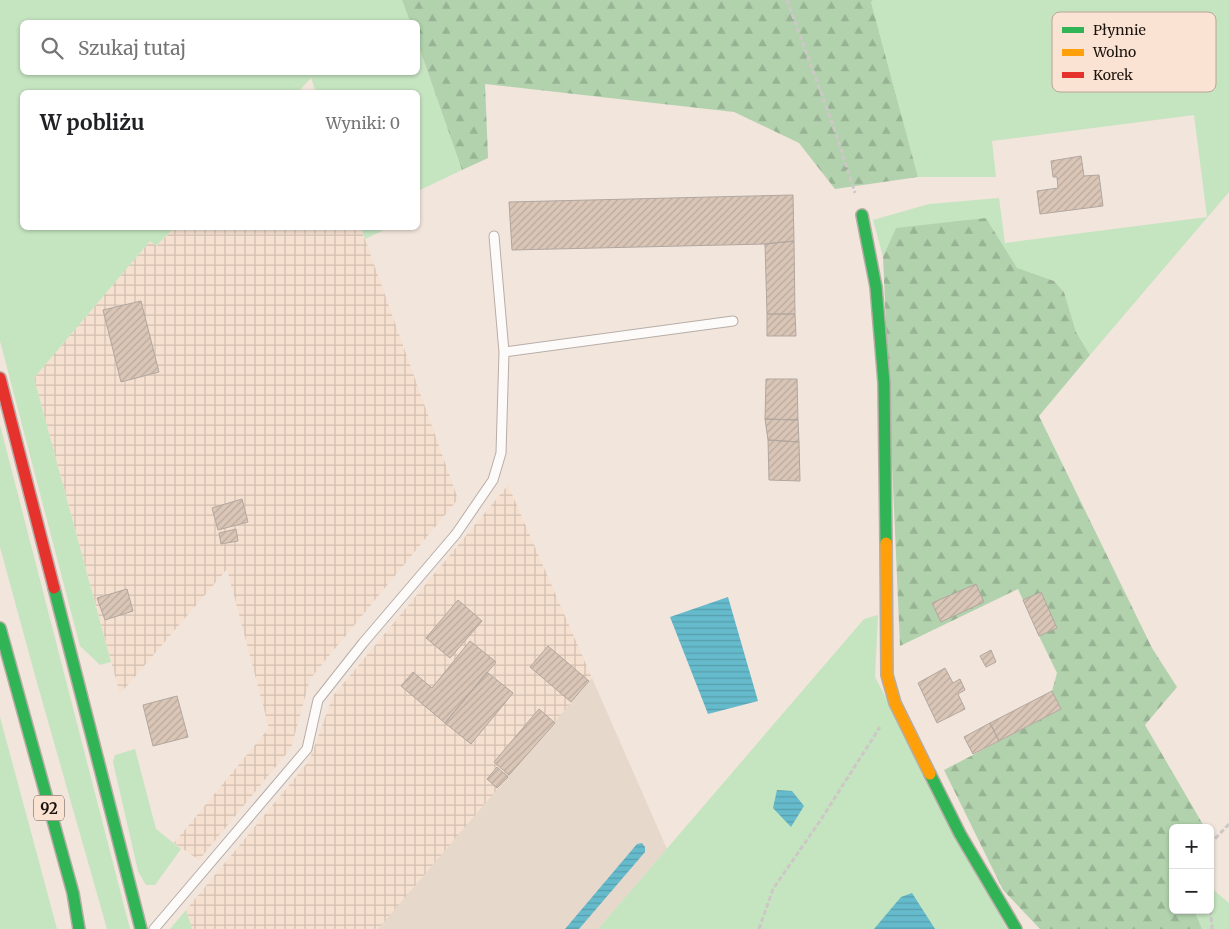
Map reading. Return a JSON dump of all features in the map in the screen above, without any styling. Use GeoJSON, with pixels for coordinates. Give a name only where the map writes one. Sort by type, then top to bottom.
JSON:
{"type":"FeatureCollection","features":[{"type":"Feature","properties":{"kind":"street"},"geometry":{"type":"LineString","coordinates":[[862,215],[876,287],[884,383],[888,675],[895,703],[960,834],[1016,929]]}},
{"type":"Feature","properties":{"kind":"street"},"geometry":{"type":"LineString","coordinates":[[0,378],[141,929]]}},
{"type":"Feature","properties":{"kind":"street","name":"92"},"geometry":{"type":"LineString","coordinates":[[0,628],[72,893],[78,929]]}},
{"type":"Feature","properties":{"kind":"street","name":"92"},"geometry":{"type":"LineString","coordinates":[[72,893],[88,929]]}},
{"type":"Feature","properties":{"kind":"lane"},"geometry":{"type":"LineString","coordinates":[[154,929],[307,748],[318,700],[363,643],[456,534],[493,480],[501,453],[504,352],[494,236]]}},
{"type":"Feature","properties":{"kind":"lane"},"geometry":{"type":"LineString","coordinates":[[504,352],[733,321]]}},
{"type":"Feature","properties":{"kind":"path"},"geometry":{"type":"LineString","coordinates":[[787,0],[834,128],[862,215]]}},
{"type":"Feature","properties":{"kind":"path"},"geometry":{"type":"LineString","coordinates":[[759,929],[773,889],[820,821],[895,703]]}},
{"type":"Feature","properties":{"kind":"path"},"geometry":{"type":"LineString","coordinates":[[1214,840],[1229,824]]}},
{"type":"Feature","properties":{"kind":"path"},"geometry":{"type":"LineString","coordinates":[[1211,914],[1212,929]]}},
{"type":"Feature","properties":{"kind":"shaded area"},"geometry":{"type":"Polygon","coordinates":[[[172,230],[362,230],[458,499],[310,679],[291,748],[199,860],[174,843],[269,728],[227,569],[120,694],[34,378],[150,241],[157,246],[172,230]]]}},
{"type":"Feature","properties":{"kind":"shaded area"},"geometry":{"type":"Polygon","coordinates":[[[508,485],[592,678],[378,929],[192,929],[186,910],[309,761],[333,696],[508,485]]]}},
{"type":"Feature","properties":{"kind":"shaded area"},"geometry":{"type":"Polygon","coordinates":[[[592,678],[667,849],[598,929],[376,929],[592,678]]]}},
{"type":"Feature","properties":{"kind":"green space"},"geometry":{"type":"Polygon","coordinates":[[[0,0],[402,0],[409,20],[20,20],[20,75],[420,75],[420,50],[462,170],[420,190],[420,90],[315,90],[311,78],[300,90],[20,90],[20,230],[172,230],[156,246],[150,241],[34,378],[111,662],[100,665],[80,646],[0,341],[0,0]]]}},
{"type":"Feature","properties":{"kind":"green space"},"geometry":{"type":"Polygon","coordinates":[[[402,0],[873,0],[871,2],[918,177],[835,189],[799,143],[734,112],[485,84],[488,158],[462,170],[420,50],[420,20],[409,20],[402,0]]]}},
{"type":"Feature","properties":{"kind":"green space"},"geometry":{"type":"Polygon","coordinates":[[[873,0],[1229,0],[1229,192],[1090,355],[1076,332],[1064,292],[1054,281],[1017,269],[986,218],[883,257],[873,220],[929,204],[999,198],[1005,243],[1207,217],[1194,115],[992,141],[996,177],[918,177],[871,2],[873,0]]]}},
{"type":"Feature","properties":{"kind":"green space"},"geometry":{"type":"Polygon","coordinates":[[[986,218],[1017,268],[1054,281],[1064,292],[1076,332],[1090,355],[1039,416],[1152,648],[1177,687],[1145,725],[1203,824],[1169,824],[1169,914],[1196,914],[1202,929],[1040,929],[1003,890],[944,770],[1061,709],[1052,691],[1057,673],[1039,636],[1056,628],[1041,592],[1023,600],[1018,589],[900,646],[883,257],[896,228],[986,218]]]}},
{"type":"Feature","properties":{"kind":"green space"},"geometry":{"type":"Polygon","coordinates":[[[362,230],[384,230],[365,239],[362,230]]]}},
{"type":"Feature","properties":{"kind":"green space"},"geometry":{"type":"Polygon","coordinates":[[[0,425],[130,929],[107,929],[0,547],[0,425]]]}},
{"type":"Feature","properties":{"kind":"green space"},"geometry":{"type":"Polygon","coordinates":[[[878,615],[875,677],[1007,929],[598,929],[864,619],[878,615]]]}},
{"type":"Feature","properties":{"kind":"green space"},"geometry":{"type":"Polygon","coordinates":[[[0,717],[49,899],[57,929],[0,929],[0,717]]]}},
{"type":"Feature","properties":{"kind":"green space"},"geometry":{"type":"Polygon","coordinates":[[[135,749],[156,829],[181,849],[155,885],[146,885],[138,871],[113,762],[115,755],[135,749]]]}},
{"type":"Feature","properties":{"kind":"green space"},"geometry":{"type":"Polygon","coordinates":[[[1214,890],[1229,903],[1229,929],[1202,929],[1196,914],[1214,914],[1214,890]]]}},
{"type":"Feature","properties":{"kind":"green space"},"geometry":{"type":"Polygon","coordinates":[[[186,910],[192,929],[170,929],[186,910]]]}},
{"type":"Feature","properties":{"kind":"water"},"geometry":{"type":"Polygon","coordinates":[[[728,597],[758,701],[708,714],[670,617],[728,597]]]}},
{"type":"Feature","properties":{"kind":"water"},"geometry":{"type":"Polygon","coordinates":[[[777,790],[792,791],[804,806],[791,827],[773,808],[777,790]]]}},
{"type":"Feature","properties":{"kind":"water"},"geometry":{"type":"Polygon","coordinates":[[[642,843],[645,847],[645,852],[579,929],[565,929],[637,844],[642,843]]]}},
{"type":"Feature","properties":{"kind":"water"},"geometry":{"type":"Polygon","coordinates":[[[912,893],[935,929],[874,929],[901,897],[912,893]]]}},
{"type":"Feature","properties":{"kind":"building"},"geometry":{"type":"Polygon","coordinates":[[[1081,156],[1084,176],[1099,175],[1103,206],[1040,214],[1037,191],[1058,188],[1057,177],[1053,177],[1051,161],[1081,156]]]}},
{"type":"Feature","properties":{"kind":"building"},"geometry":{"type":"Polygon","coordinates":[[[793,195],[794,241],[765,244],[512,250],[509,202],[793,195]]]}},
{"type":"Feature","properties":{"kind":"building"},"geometry":{"type":"Polygon","coordinates":[[[794,241],[795,314],[767,314],[765,244],[794,241]]]}},
{"type":"Feature","properties":{"kind":"building"},"geometry":{"type":"Polygon","coordinates":[[[141,301],[159,372],[121,382],[103,310],[141,301]]]}},
{"type":"Feature","properties":{"kind":"building"},"geometry":{"type":"Polygon","coordinates":[[[767,314],[795,314],[796,336],[767,336],[767,314]]]}},
{"type":"Feature","properties":{"kind":"building"},"geometry":{"type":"Polygon","coordinates":[[[766,379],[797,379],[798,420],[765,419],[766,379]]]}},
{"type":"Feature","properties":{"kind":"building"},"geometry":{"type":"Polygon","coordinates":[[[765,419],[798,420],[799,442],[768,440],[765,419]]]}},
{"type":"Feature","properties":{"kind":"building"},"geometry":{"type":"Polygon","coordinates":[[[768,440],[799,442],[800,481],[769,480],[768,440]]]}},
{"type":"Feature","properties":{"kind":"building"},"geometry":{"type":"Polygon","coordinates":[[[242,499],[248,522],[218,530],[212,508],[242,499]]]}},
{"type":"Feature","properties":{"kind":"building"},"geometry":{"type":"Polygon","coordinates":[[[236,529],[238,541],[221,544],[219,533],[236,529]]]}},
{"type":"Feature","properties":{"kind":"building"},"geometry":{"type":"Polygon","coordinates":[[[976,584],[984,602],[941,622],[932,603],[976,584]]]}},
{"type":"Feature","properties":{"kind":"building"},"geometry":{"type":"Polygon","coordinates":[[[127,589],[133,611],[105,620],[97,598],[127,589]]]}},
{"type":"Feature","properties":{"kind":"building"},"geometry":{"type":"Polygon","coordinates":[[[1041,592],[1057,628],[1039,636],[1023,600],[1041,592]]]}},
{"type":"Feature","properties":{"kind":"building"},"geometry":{"type":"Polygon","coordinates":[[[458,600],[482,621],[450,658],[426,638],[458,600]]]}},
{"type":"Feature","properties":{"kind":"building"},"geometry":{"type":"Polygon","coordinates":[[[470,641],[496,662],[445,723],[401,686],[413,672],[432,688],[470,641]]]}},
{"type":"Feature","properties":{"kind":"building"},"geometry":{"type":"Polygon","coordinates":[[[548,646],[589,681],[571,702],[530,667],[548,646]]]}},
{"type":"Feature","properties":{"kind":"building"},"geometry":{"type":"Polygon","coordinates":[[[991,650],[996,662],[986,667],[980,656],[991,650]]]}},
{"type":"Feature","properties":{"kind":"building"},"geometry":{"type":"Polygon","coordinates":[[[945,668],[953,683],[960,679],[965,690],[958,694],[965,709],[937,723],[918,683],[945,668]]]}},
{"type":"Feature","properties":{"kind":"building"},"geometry":{"type":"Polygon","coordinates":[[[487,672],[513,693],[471,744],[445,723],[487,672]]]}},
{"type":"Feature","properties":{"kind":"building"},"geometry":{"type":"Polygon","coordinates":[[[1052,691],[1061,709],[999,741],[990,723],[1052,691]]]}},
{"type":"Feature","properties":{"kind":"building"},"geometry":{"type":"Polygon","coordinates":[[[177,696],[188,737],[153,746],[143,705],[177,696]]]}},
{"type":"Feature","properties":{"kind":"building"},"geometry":{"type":"Polygon","coordinates":[[[539,709],[555,723],[509,775],[494,762],[539,709]]]}},
{"type":"Feature","properties":{"kind":"building"},"geometry":{"type":"Polygon","coordinates":[[[990,723],[999,741],[973,754],[964,737],[990,723]]]}},
{"type":"Feature","properties":{"kind":"building"},"geometry":{"type":"Polygon","coordinates":[[[497,767],[508,777],[497,788],[487,779],[497,767]]]}},
{"type":"Feature","properties":{"kind":"traffic: fast"},"geometry":{"type":"LineString","coordinates":[[862,215],[876,287],[884,383],[886,543]]}},
{"type":"Feature","properties":{"kind":"traffic: fast"},"geometry":{"type":"LineString","coordinates":[[54,588],[141,929]]}},
{"type":"Feature","properties":{"kind":"traffic: fast"},"geometry":{"type":"LineString","coordinates":[[0,628],[73,893],[79,929]]}},
{"type":"Feature","properties":{"kind":"traffic: fast"},"geometry":{"type":"LineString","coordinates":[[930,774],[960,834],[1016,929]]}},
{"type":"Feature","properties":{"kind":"traffic: slow"},"geometry":{"type":"LineString","coordinates":[[886,543],[887,675],[895,703],[930,774]]}},
{"type":"Feature","properties":{"kind":"traffic: jam"},"geometry":{"type":"LineString","coordinates":[[0,378],[54,588]]}}]}
